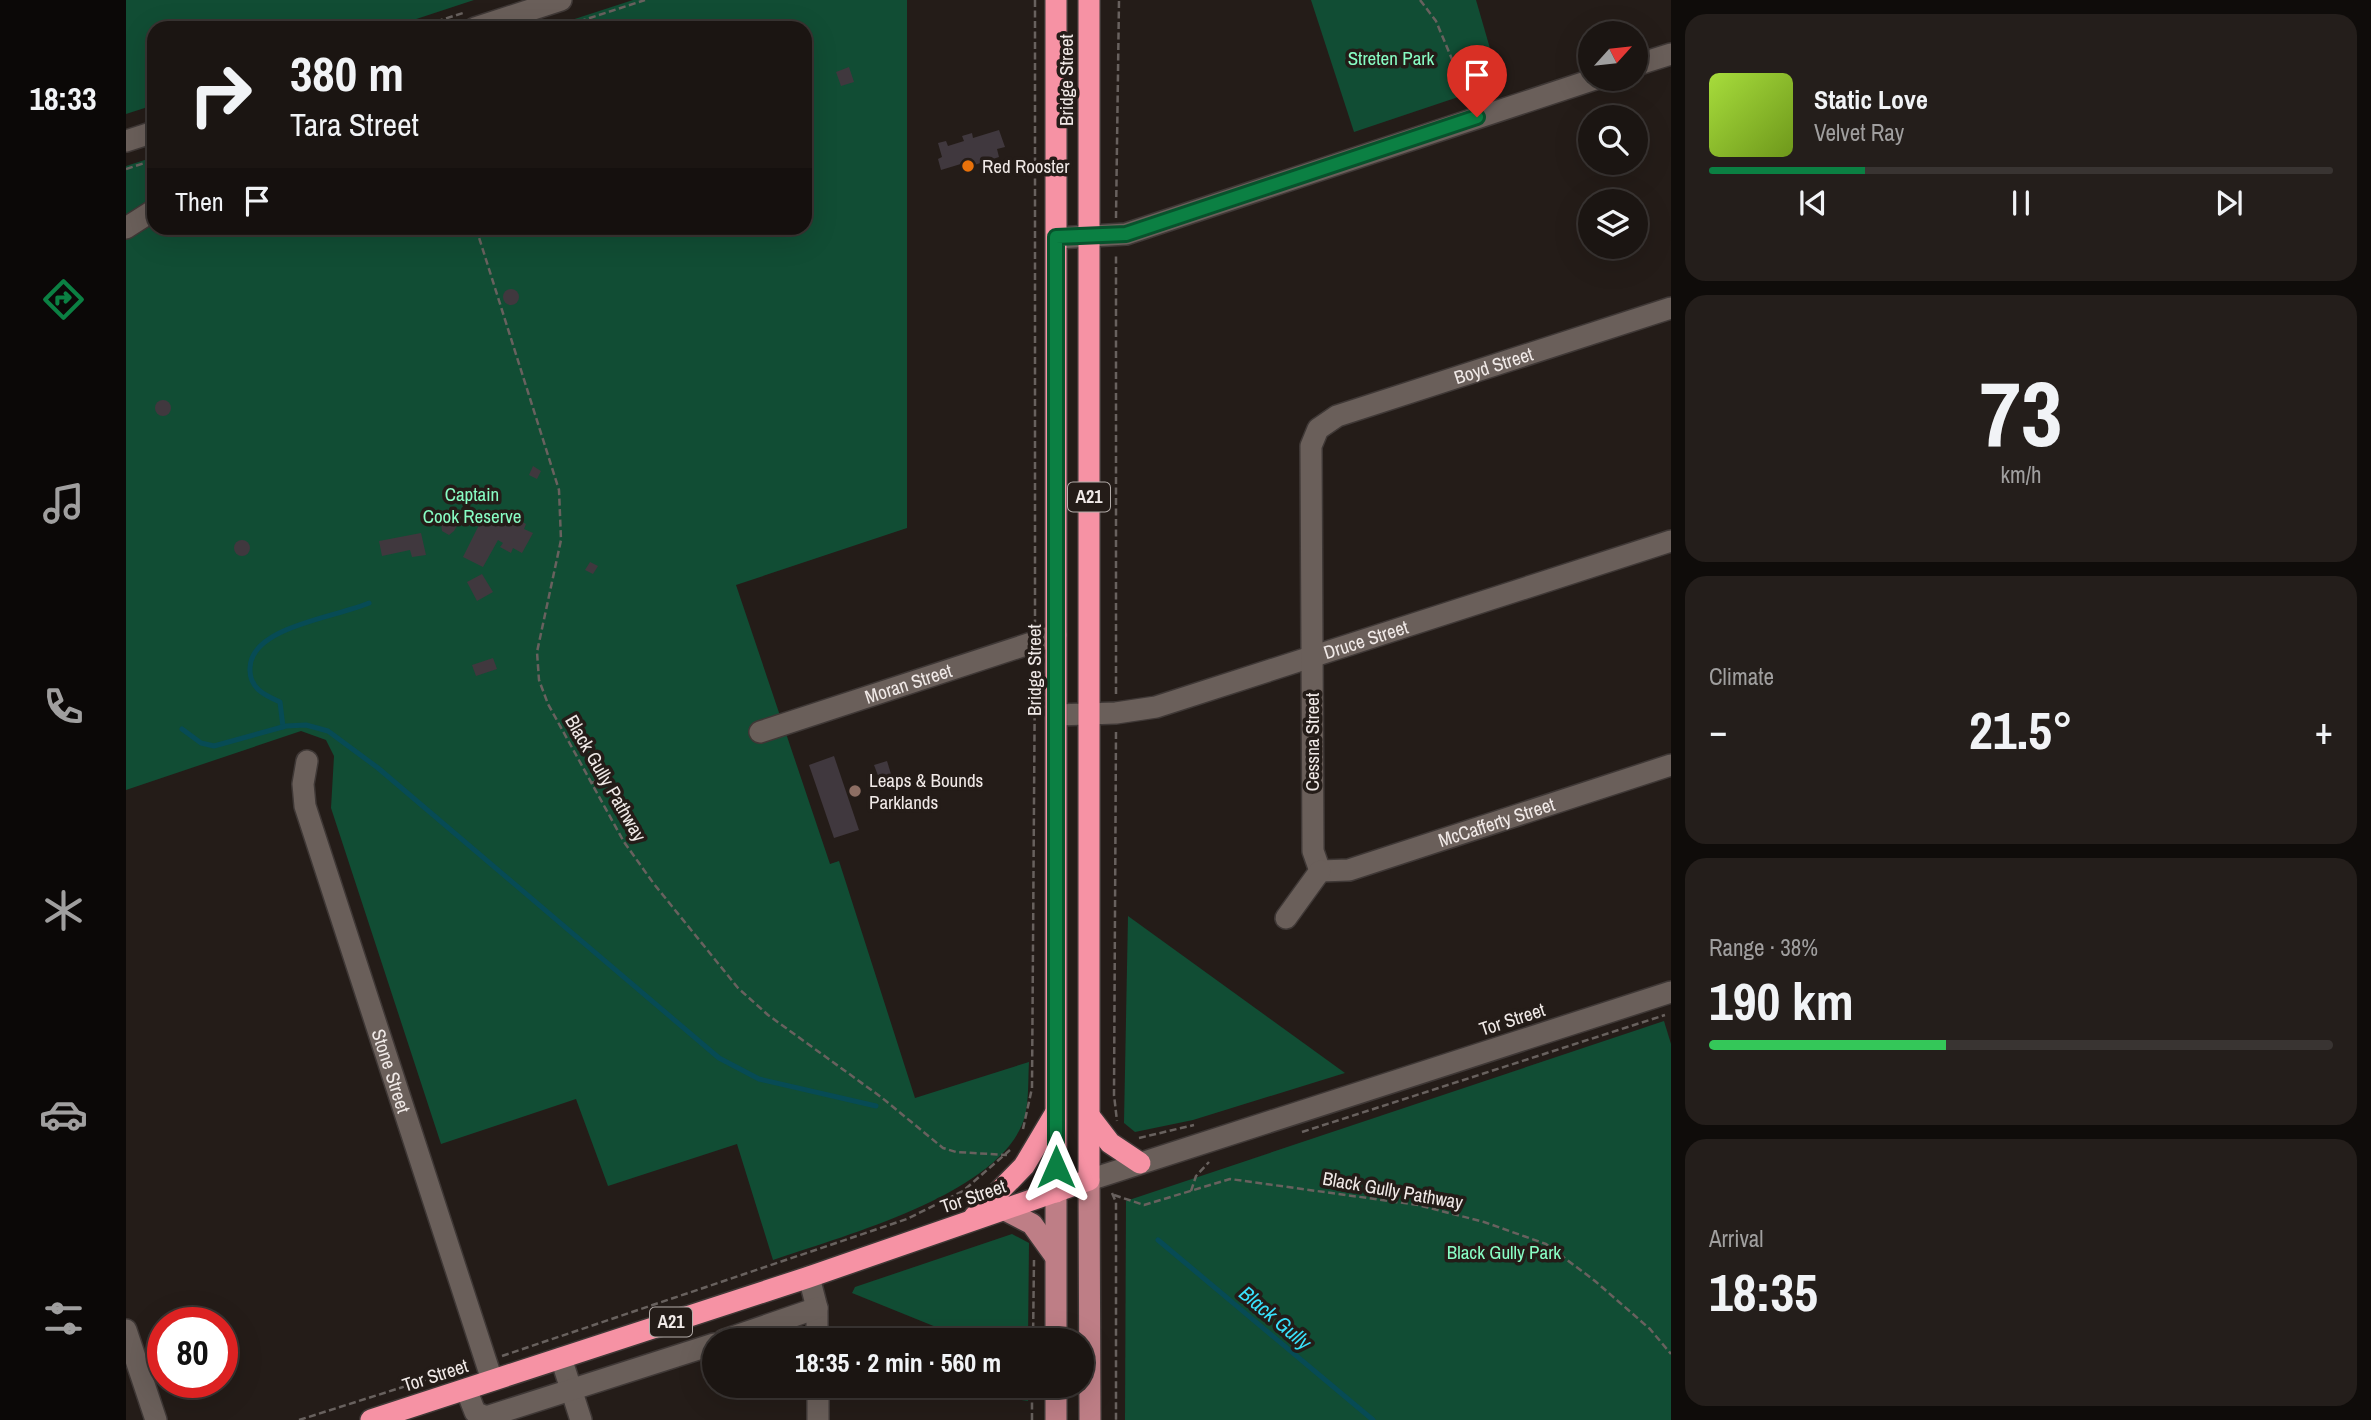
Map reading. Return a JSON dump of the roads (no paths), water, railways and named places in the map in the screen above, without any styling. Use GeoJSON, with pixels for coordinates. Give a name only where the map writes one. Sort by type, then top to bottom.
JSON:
{"type":"FeatureCollection","features":[{"type":"Feature","properties":{"kind":"highway","name":"Bridge Street"},"geometry":{"type":"LineString","coordinates":[[1056,0],[1056,1192]]}},
{"type":"Feature","properties":{"kind":"highway","name":"Bridge Street"},"geometry":{"type":"LineString","coordinates":[[1089,0],[1089,1180]]}},
{"type":"Feature","properties":{"kind":"highway","name":"A21"},"geometry":{"type":"LineString","coordinates":[[970,1221],[1024,1166],[1056,1113]]}},
{"type":"Feature","properties":{"kind":"highway"},"geometry":{"type":"LineString","coordinates":[[1090,1117],[1111,1143],[1140,1163]]}},
{"type":"Feature","properties":{"kind":"highway","name":"Tor Street"},"geometry":{"type":"LineString","coordinates":[[371,1420],[466,1389],[489,1371],[561,1357],[809,1277],[1089,1180]]}},
{"type":"Feature","properties":{"kind":"main road","name":"Bridge Street"},"geometry":{"type":"LineString","coordinates":[[1089,1180],[1090,1420]]}},
{"type":"Feature","properties":{"kind":"main road","name":"Bridge Street"},"geometry":{"type":"LineString","coordinates":[[1056,1192],[1056,1328]]}},
{"type":"Feature","properties":{"kind":"main road"},"geometry":{"type":"LineString","coordinates":[[1005,1210],[1032,1224],[1055,1256]]}},
{"type":"Feature","properties":{"kind":"main road"},"geometry":{"type":"LineString","coordinates":[[1056,1398],[1056,1420]]}},
{"type":"Feature","properties":{"kind":"street"},"geometry":{"type":"LineString","coordinates":[[470,20],[561,0]]}},
{"type":"Feature","properties":{"kind":"street"},"geometry":{"type":"LineString","coordinates":[[1648,61],[1671,54]]}},
{"type":"Feature","properties":{"kind":"street"},"geometry":{"type":"LineString","coordinates":[[1056,237],[1116,236],[1578,84]]}},
{"type":"Feature","properties":{"kind":"street"},"geometry":{"type":"LineString","coordinates":[[126,141],[147,134]]}},
{"type":"Feature","properties":{"kind":"street"},"geometry":{"type":"LineString","coordinates":[[126,228],[147,214]]}},
{"type":"Feature","properties":{"kind":"street","name":"Boyd Street"},"geometry":{"type":"LineString","coordinates":[[1318,429],[1337,416],[1671,309]]}},
{"type":"Feature","properties":{"kind":"street","name":"Cessna Street"},"geometry":{"type":"LineString","coordinates":[[1318,429],[1311,446],[1311,657],[1313,851],[1320,871]]}},
{"type":"Feature","properties":{"kind":"street","name":"Druce Street"},"geometry":{"type":"LineString","coordinates":[[1056,715],[1116,713],[1156,707],[1671,541]]}},
{"type":"Feature","properties":{"kind":"street","name":"Moran Street"},"geometry":{"type":"LineString","coordinates":[[760,732],[1056,635]]}},
{"type":"Feature","properties":{"kind":"street","name":"Stone Street"},"geometry":{"type":"LineString","coordinates":[[307,761],[303,784],[305,806],[489,1371]]}},
{"type":"Feature","properties":{"kind":"street","name":"McCafferty Street"},"geometry":{"type":"LineString","coordinates":[[1320,871],[1349,870],[1671,765]]}},
{"type":"Feature","properties":{"kind":"street"},"geometry":{"type":"LineString","coordinates":[[1286,918],[1320,871]]}},
{"type":"Feature","properties":{"kind":"street","name":"Tor Street"},"geometry":{"type":"LineString","coordinates":[[1089,1180],[1671,992]]}},
{"type":"Feature","properties":{"kind":"street"},"geometry":{"type":"LineString","coordinates":[[809,1277],[817,1308],[817,1328]]}},
{"type":"Feature","properties":{"kind":"street"},"geometry":{"type":"LineString","coordinates":[[759,1328],[817,1308]]}},
{"type":"Feature","properties":{"kind":"street"},"geometry":{"type":"LineString","coordinates":[[126,1330],[156,1420]]}},
{"type":"Feature","properties":{"kind":"street"},"geometry":{"type":"LineString","coordinates":[[466,1389],[475,1412],[483,1417],[702,1348]]}},
{"type":"Feature","properties":{"kind":"street"},"geometry":{"type":"LineString","coordinates":[[561,1357],[581,1420]]}},
{"type":"Feature","properties":{"kind":"street"},"geometry":{"type":"LineString","coordinates":[[818,1398],[818,1420]]}},
{"type":"Feature","properties":{"kind":"waterway"},"geometry":{"type":"LineString","coordinates":[[283,727],[280,702],[263,693],[252,681],[250,668],[254,654],[265,642],[298,625],[369,603]]}},
{"type":"Feature","properties":{"kind":"waterway"},"geometry":{"type":"LineString","coordinates":[[182,729],[201,743],[214,746],[286,726],[306,725],[328,731],[378,768],[719,1058],[759,1079],[876,1106]]}},
{"type":"Feature","properties":{"kind":"waterway","name":"Black Gully"},"geometry":{"type":"LineString","coordinates":[[1158,1240],[1373,1420]]}},
{"type":"Feature","properties":{"kind":"place","name":"Red Rooster"},"geometry":{"type":"Point","coordinates":[968,166]}},
{"type":"Feature","properties":{"kind":"place","name":"Leaps & Bounds Parklands"},"geometry":{"type":"Point","coordinates":[855,791]}},
{"type":"Feature","properties":{"kind":"park label","name":"Streten Park"},"geometry":{"type":"Point","coordinates":[1391,58]}},
{"type":"Feature","properties":{"kind":"park label","name":"Captain Cook Reserve"},"geometry":{"type":"Point","coordinates":[472,505]}},
{"type":"Feature","properties":{"kind":"park label","name":"Black Gully Park"},"geometry":{"type":"Point","coordinates":[1504,1252]}}]}
